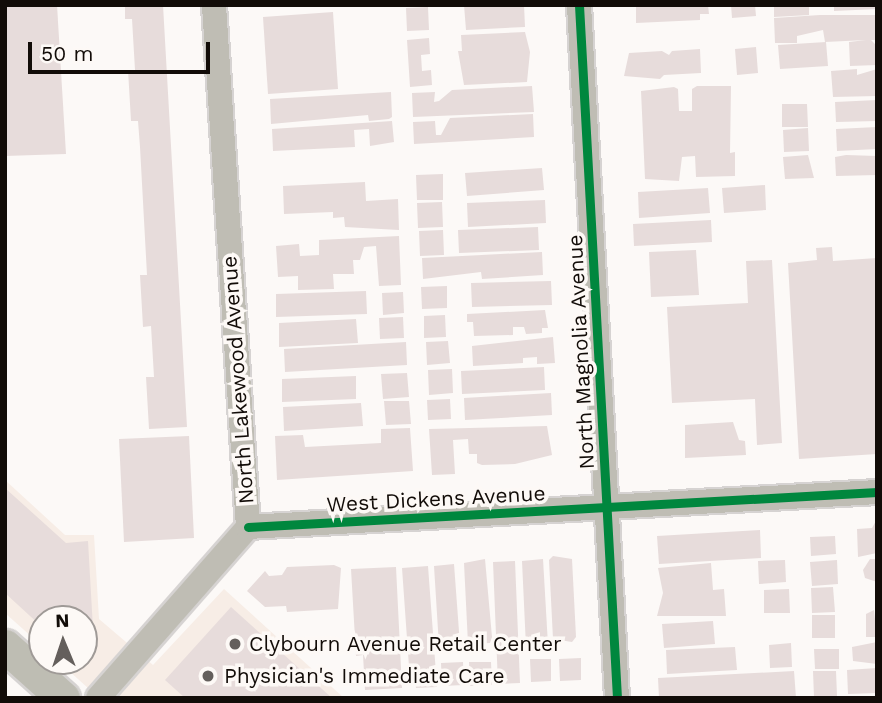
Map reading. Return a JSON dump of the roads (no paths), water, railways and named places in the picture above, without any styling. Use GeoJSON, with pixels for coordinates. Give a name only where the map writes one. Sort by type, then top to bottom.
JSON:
{"type":"FeatureCollection","features":[{"type":"Feature","properties":{"kind":"main road"},"geometry":{"type":"LineString","coordinates":[[5,646],[63,698]]}},
{"type":"Feature","properties":{"kind":"street","name":"North Lakewood Avenue"},"geometry":{"type":"LineString","coordinates":[[98,698],[248,527],[214,5]]}},
{"type":"Feature","properties":{"kind":"street","name":"North Magnolia Avenue"},"geometry":{"type":"LineString","coordinates":[[579,5],[617,698]]}},
{"type":"Feature","properties":{"kind":"street","name":"West Dickens Avenue"},"geometry":{"type":"LineString","coordinates":[[248,527],[877,492]]}},
{"type":"Feature","properties":{"kind":"place","name":"Clybourn Avenue Retail Center"},"geometry":{"type":"Point","coordinates":[235,644]}},
{"type":"Feature","properties":{"kind":"place","name":"Physician's Immediate Care"},"geometry":{"type":"Point","coordinates":[208,676]}}]}
